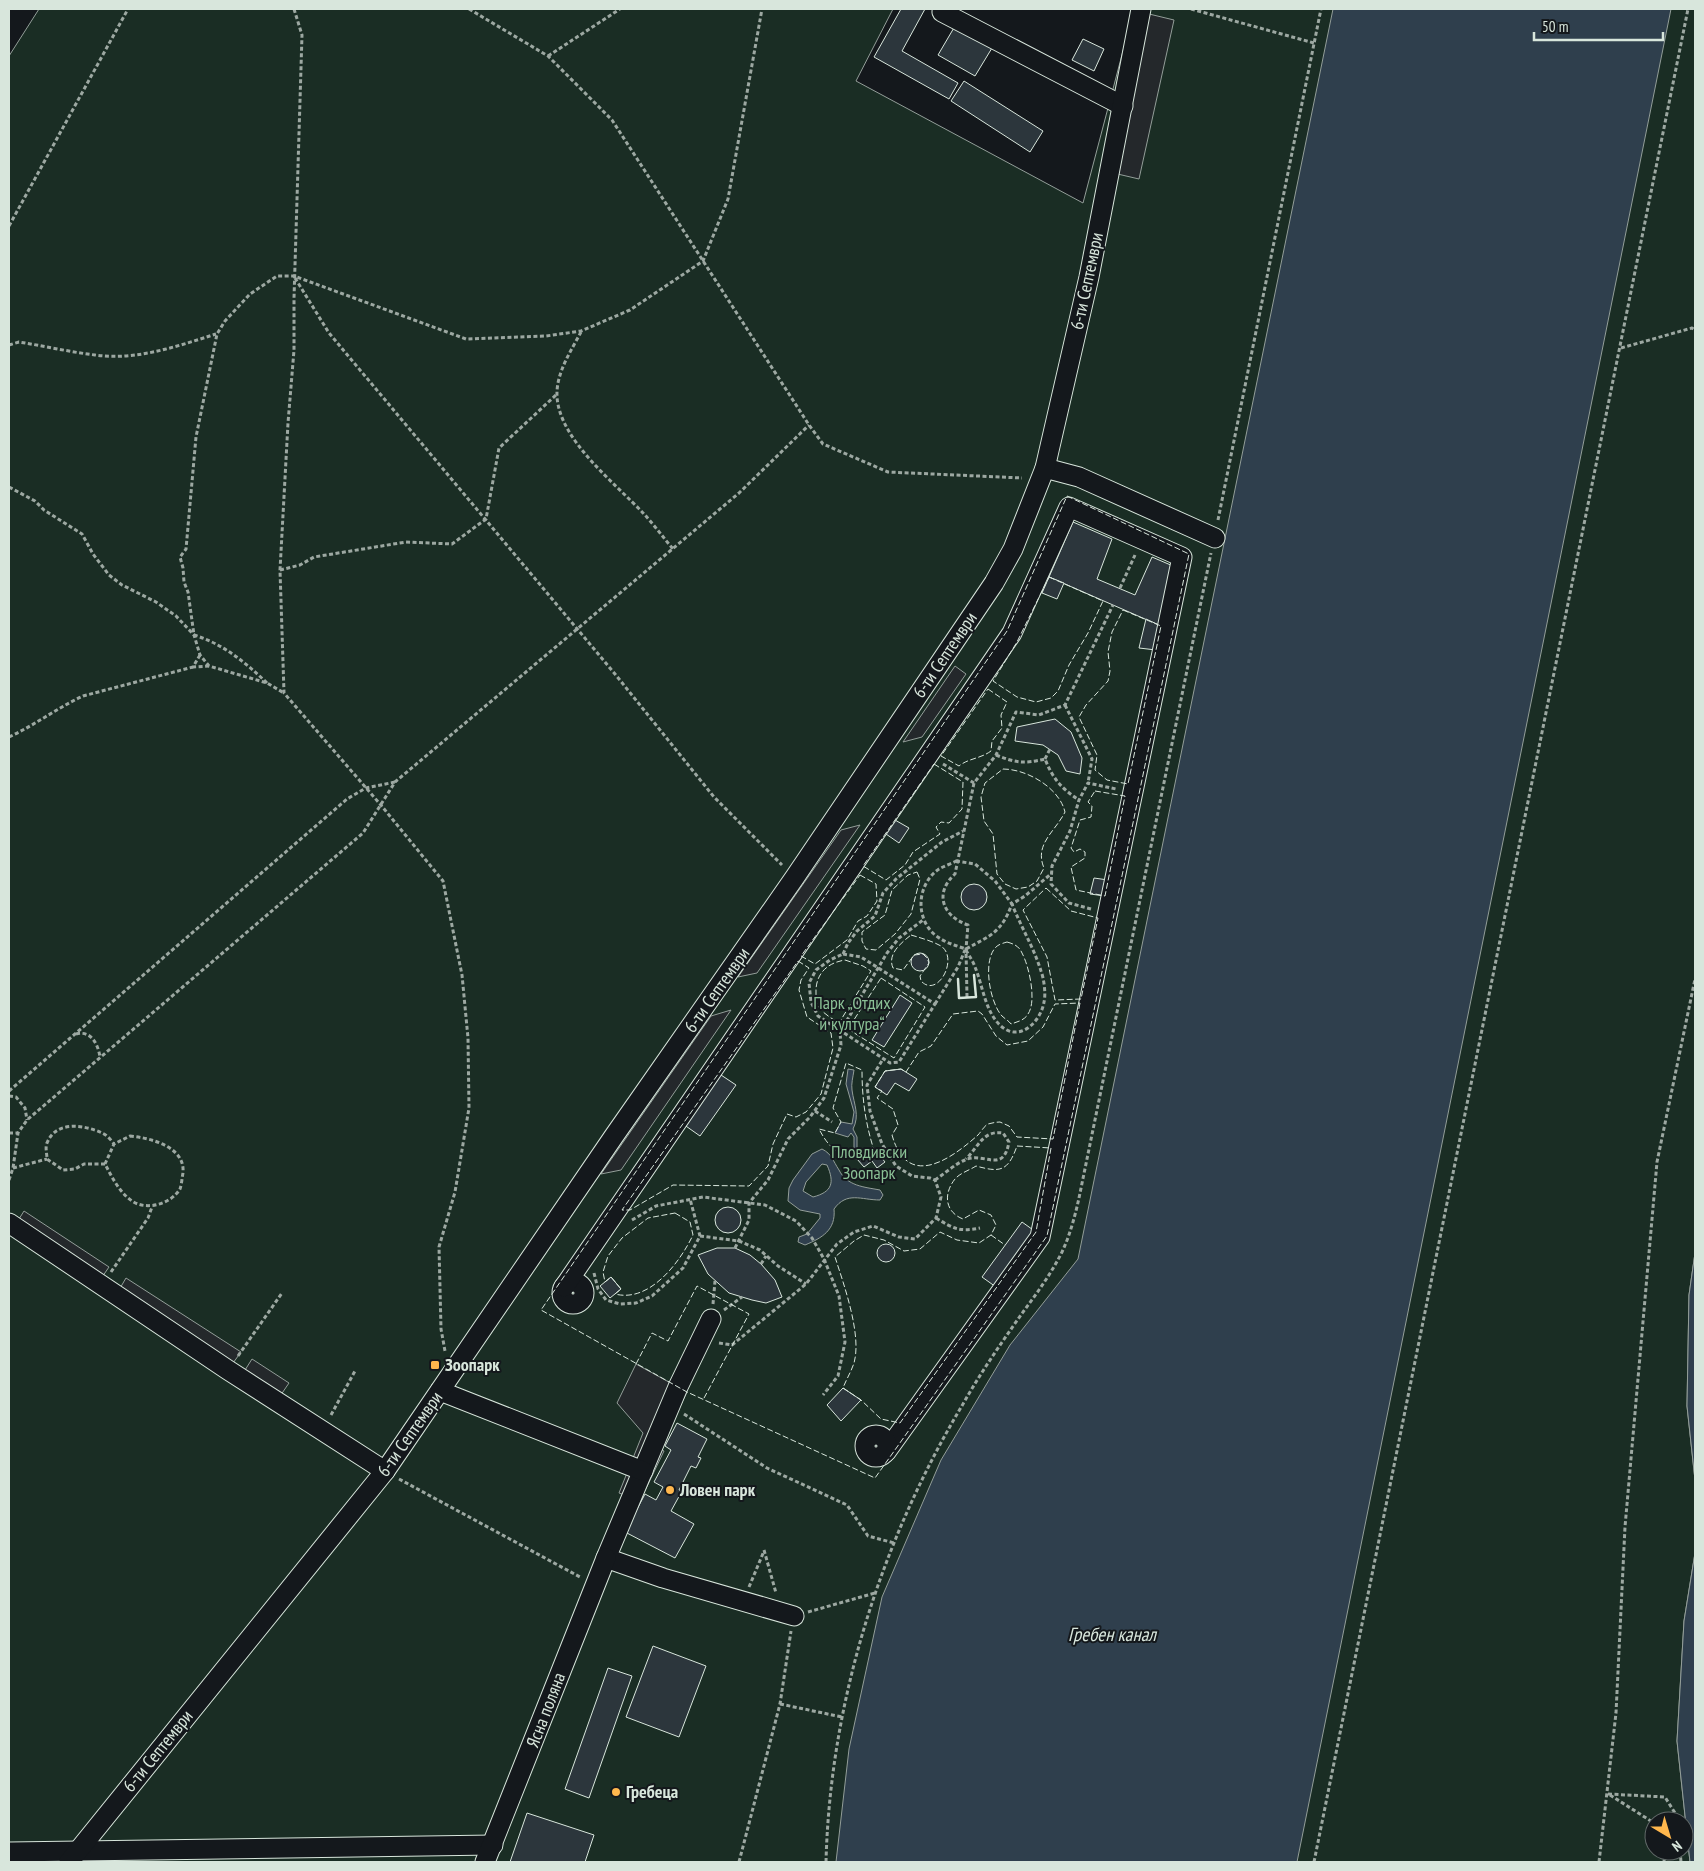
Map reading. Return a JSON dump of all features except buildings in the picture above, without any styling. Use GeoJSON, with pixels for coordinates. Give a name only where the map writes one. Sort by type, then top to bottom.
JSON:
{"type":"FeatureCollection","features":[{"type":"Feature","properties":{"kind":"street","name":"6-ти Септември"},"geometry":{"type":"LineString","coordinates":[[73,1856],[385,1471],[603,1152],[795,877],[994,583],[1013,549],[1042,473],[1088,277],[1142,9]]}},
{"type":"Feature","properties":{"kind":"street"},"geometry":{"type":"LineString","coordinates":[[942,12],[1123,106]]}},
{"type":"Feature","properties":{"kind":"street"},"geometry":{"type":"LineString","coordinates":[[1042,473],[1080,477],[1215,538]]}},
{"type":"Feature","properties":{"kind":"street"},"geometry":{"type":"LineString","coordinates":[[564,1287],[1012,633],[1069,507],[1182,557]]}},
{"type":"Feature","properties":{"kind":"street"},"geometry":{"type":"LineString","coordinates":[[886,1452],[1040,1237],[1106,913],[1190,527]]}},
{"type":"Feature","properties":{"kind":"street"},"geometry":{"type":"LineString","coordinates":[[9,1223],[228,1370],[385,1471]]}},
{"type":"Feature","properties":{"kind":"street","name":"Ясна поляна"},"geometry":{"type":"LineString","coordinates":[[485,1862],[642,1470],[670,1406],[712,1320]]}},
{"type":"Feature","properties":{"kind":"street"},"geometry":{"type":"LineString","coordinates":[[445,1384],[642,1470]]}},
{"type":"Feature","properties":{"kind":"street"},"geometry":{"type":"LineString","coordinates":[[606,1558],[663,1578],[788,1614]]}},
{"type":"Feature","properties":{"kind":"street"},"geometry":{"type":"LineString","coordinates":[[9,1852],[73,1856],[493,1845]]}},
{"type":"Feature","properties":{"kind":"path"},"geometry":{"type":"LineString","coordinates":[[9,226],[128,9]]}},
{"type":"Feature","properties":{"kind":"path"},"geometry":{"type":"LineString","coordinates":[[284,693],[280,570],[294,350],[294,276],[302,35],[294,9]]}},
{"type":"Feature","properties":{"kind":"path"},"geometry":{"type":"LineString","coordinates":[[469,9],[548,56],[612,120],[809,426],[823,444],[888,472],[1042,473]]}},
{"type":"Feature","properties":{"kind":"path"},"geometry":{"type":"LineString","coordinates":[[548,56],[620,9]]}},
{"type":"Feature","properties":{"kind":"path"},"geometry":{"type":"LineString","coordinates":[[209,666],[200,655],[194,634],[188,592],[184,582],[180,557],[186,549],[196,438],[217,334],[225,321],[250,294],[277,276],[294,276],[466,339],[546,336],[581,331],[630,310],[703,261],[728,199],[762,9]]}},
{"type":"Feature","properties":{"kind":"path"},"geometry":{"type":"LineString","coordinates":[[1191,9],[1314,43]]}},
{"type":"Feature","properties":{"kind":"path"},"geometry":{"type":"LineString","coordinates":[[1314,1862],[1688,9]]}},
{"type":"Feature","properties":{"kind":"path"},"geometry":{"type":"LineString","coordinates":[[294,276],[329,333],[486,519],[714,797],[795,877]]}},
{"type":"Feature","properties":{"kind":"path"},"geometry":{"type":"LineString","coordinates":[[1621,348],[1694,328]]}},
{"type":"Feature","properties":{"kind":"path"},"geometry":{"type":"LineString","coordinates":[[581,331],[564,364],[557,394],[560,412],[568,429],[596,468],[644,514],[673,549]]}},
{"type":"Feature","properties":{"kind":"path"},"geometry":{"type":"LineString","coordinates":[[9,344],[19,342],[96,356],[130,356],[176,347],[217,334]]}},
{"type":"Feature","properties":{"kind":"path"},"geometry":{"type":"LineString","coordinates":[[280,570],[300,565],[314,557],[406,542],[452,544],[486,519],[499,448],[557,394]]}},
{"type":"Feature","properties":{"kind":"path"},"geometry":{"type":"LineString","coordinates":[[9,1180],[13,1168],[18,1133],[27,1120],[363,833],[395,782],[739,493],[809,426]]}},
{"type":"Feature","properties":{"kind":"path"},"geometry":{"type":"LineString","coordinates":[[9,487],[35,501],[44,510],[82,534],[108,575],[122,585],[156,602],[176,616],[194,634],[212,640],[244,662],[267,683],[284,693],[380,804],[443,881],[462,975],[468,1038],[469,1108],[455,1192],[439,1247],[441,1329],[445,1384]]}},
{"type":"Feature","properties":{"kind":"path"},"geometry":{"type":"LineString","coordinates":[[1120,588],[1142,540]]}},
{"type":"Feature","properties":{"kind":"path"},"geometry":{"type":"LineString","coordinates":[[967,997],[966,949],[968,925],[958,922],[947,911],[942,897],[947,882],[955,874],[956,861],[974,783],[996,755],[1016,712],[1039,716],[1066,705],[1113,605]]}},
{"type":"Feature","properties":{"kind":"path"},"geometry":{"type":"LineString","coordinates":[[193,667],[200,655]]}},
{"type":"Feature","properties":{"kind":"path"},"geometry":{"type":"LineString","coordinates":[[9,737],[83,696],[193,667],[209,666],[267,683]]}},
{"type":"Feature","properties":{"kind":"path"},"geometry":{"type":"LineString","coordinates":[[1066,705],[1092,759],[1088,783],[1079,800],[1070,831],[1052,866],[1051,884],[1069,903],[1106,913]]}},
{"type":"Feature","properties":{"kind":"path"},"geometry":{"type":"LineString","coordinates":[[996,755],[1027,764],[1045,759],[1050,749]]}},
{"type":"Feature","properties":{"kind":"path"},"geometry":{"type":"LineString","coordinates":[[929,756],[974,783]]}},
{"type":"Feature","properties":{"kind":"path"},"geometry":{"type":"LineString","coordinates":[[1045,759],[1051,774],[1063,790],[1079,800]]}},
{"type":"Feature","properties":{"kind":"path"},"geometry":{"type":"LineString","coordinates":[[9,1090],[347,800],[366,788],[395,782]]}},
{"type":"Feature","properties":{"kind":"path"},"geometry":{"type":"LineString","coordinates":[[1088,783],[1132,792]]}},
{"type":"Feature","properties":{"kind":"path"},"geometry":{"type":"LineString","coordinates":[[843,954],[848,942],[856,931],[876,916],[883,893],[896,878],[942,842],[963,830]]}},
{"type":"Feature","properties":{"kind":"path"},"geometry":{"type":"LineString","coordinates":[[956,861],[975,864],[995,881],[1012,904],[1022,929],[1033,947],[1042,973],[1044,1001],[1036,1022],[1023,1031],[1011,1032],[1000,1026],[989,1010],[975,965],[966,949],[946,942],[934,934],[923,920],[920,902],[928,880],[938,869],[956,861]]}},
{"type":"Feature","properties":{"kind":"path"},"geometry":{"type":"LineString","coordinates":[[935,1004],[861,957],[843,954],[816,970],[809,983],[811,1002],[818,1016],[890,1063],[899,1062],[958,967],[966,949],[995,933],[1006,920],[1012,904],[1025,896],[1052,873]]}},
{"type":"Feature","properties":{"kind":"path"},"geometry":{"type":"LineString","coordinates":[[735,1248],[749,1220],[749,1203],[768,1180],[788,1138],[815,1111],[824,1098],[841,1045],[840,1032],[899,938],[923,920]]}},
{"type":"Feature","properties":{"kind":"path"},"geometry":{"type":"LineString","coordinates":[[1599,1862],[1616,1713],[1625,1527],[1657,1162],[1695,979]]}},
{"type":"Feature","properties":{"kind":"path"},"geometry":{"type":"LineString","coordinates":[[74,1034],[80,1033],[91,1037],[98,1048],[100,1058]]}},
{"type":"Feature","properties":{"kind":"path"},"geometry":{"type":"LineString","coordinates":[[884,1059],[867,1085],[870,1111],[882,1144],[896,1166],[912,1176],[935,1180]]}},
{"type":"Feature","properties":{"kind":"path"},"geometry":{"type":"LineString","coordinates":[[9,1096],[16,1097],[25,1108],[27,1120]]}},
{"type":"Feature","properties":{"kind":"path"},"geometry":{"type":"LineString","coordinates":[[815,1111],[832,1122]]}},
{"type":"Feature","properties":{"kind":"path"},"geometry":{"type":"LineString","coordinates":[[47,1159],[46,1144],[61,1128],[74,1126],[104,1134],[114,1144]]}},
{"type":"Feature","properties":{"kind":"path"},"geometry":{"type":"LineString","coordinates":[[935,1180],[966,1159],[986,1135],[993,1132],[1002,1133],[1009,1142],[1007,1153],[1000,1159],[966,1159]]}},
{"type":"Feature","properties":{"kind":"path"},"geometry":{"type":"LineString","coordinates":[[9,1133],[18,1133]]}},
{"type":"Feature","properties":{"kind":"path"},"geometry":{"type":"LineString","coordinates":[[130,1136],[148,1138],[168,1146],[180,1157],[184,1171],[180,1190],[167,1201],[152,1207],[134,1203],[123,1194],[104,1164],[114,1144],[130,1136]]}},
{"type":"Feature","properties":{"kind":"path"},"geometry":{"type":"LineString","coordinates":[[13,1168],[47,1159],[63,1170],[75,1169],[84,1164],[104,1164]]}},
{"type":"Feature","properties":{"kind":"path"},"geometry":{"type":"LineString","coordinates":[[701,1340],[732,1345],[806,1284],[837,1244],[854,1232],[873,1226],[899,1237],[915,1239],[936,1218],[941,1198],[935,1180]]}},
{"type":"Feature","properties":{"kind":"path"},"geometry":{"type":"LineString","coordinates":[[631,1221],[656,1206],[703,1197],[765,1205],[796,1221],[812,1238],[824,1259],[839,1296],[845,1342],[838,1376],[823,1395]]}},
{"type":"Feature","properties":{"kind":"path"},"geometry":{"type":"LineString","coordinates":[[594,1269],[598,1289],[606,1300],[620,1304],[636,1303],[652,1296],[683,1268],[700,1236],[690,1199]]}},
{"type":"Feature","properties":{"kind":"path"},"geometry":{"type":"LineString","coordinates":[[102,1286],[148,1218],[152,1207]]}},
{"type":"Feature","properties":{"kind":"path"},"geometry":{"type":"LineString","coordinates":[[936,1218],[955,1230],[966,1231],[980,1228]]}},
{"type":"Feature","properties":{"kind":"path"},"geometry":{"type":"LineString","coordinates":[[700,1236],[739,1240],[760,1250],[778,1266],[806,1284]]}},
{"type":"Feature","properties":{"kind":"path"},"geometry":{"type":"LineString","coordinates":[[761,1264],[766,1256]]}},
{"type":"Feature","properties":{"kind":"path"},"geometry":{"type":"LineString","coordinates":[[228,1370],[282,1293]]}},
{"type":"Feature","properties":{"kind":"path"},"geometry":{"type":"LineString","coordinates":[[322,1431],[355,1371]]}},
{"type":"Feature","properties":{"kind":"path"},"geometry":{"type":"LineString","coordinates":[[670,1406],[767,1468],[847,1505],[868,1536],[894,1543]]}},
{"type":"Feature","properties":{"kind":"path"},"geometry":{"type":"LineString","coordinates":[[385,1471],[595,1585]]}},
{"type":"Feature","properties":{"kind":"path"},"geometry":{"type":"LineString","coordinates":[[739,1862],[780,1704],[788,1614],[764,1550],[744,1601]]}},
{"type":"Feature","properties":{"kind":"path"},"geometry":{"type":"LineString","coordinates":[[788,1614],[875,1593]]}},
{"type":"Feature","properties":{"kind":"path"},"geometry":{"type":"LineString","coordinates":[[780,1704],[842,1717]]}},
{"type":"Feature","properties":{"kind":"path"},"geometry":{"type":"LineString","coordinates":[[1608,1794],[1665,1797],[1673,1811]]}},
{"type":"Feature","properties":{"kind":"path"},"geometry":{"type":"LineString","coordinates":[[1608,1794],[1644,1817]]}},
{"type":"Feature","properties":{"kind":"green space","name":"Парк „Отдих и култура“"},"geometry":{"type":"Polygon","coordinates":[[[39,9],[893,9],[856,81],[1083,203],[1134,9],[1695,9],[1695,1253],[1689,1295],[1687,1406],[1695,1480],[1695,1553],[1684,1621],[1677,1741],[1685,1811],[1644,1811],[1644,1861],[1690,1862],[9,1862],[9,56],[39,9]]]}},
{"type":"Feature","properties":{"kind":"shaded area"},"geometry":{"type":"Polygon","coordinates":[[[1145,13],[1174,20],[1139,179],[1109,172],[1145,13]]]}},
{"type":"Feature","properties":{"kind":"shaded area"},"geometry":{"type":"Polygon","coordinates":[[[955,666],[966,674],[922,737],[903,742],[955,666]]]}},
{"type":"Feature","properties":{"kind":"shaded area"},"geometry":{"type":"Polygon","coordinates":[[[860,825],[757,973],[738,977],[841,830],[860,825]]]}},
{"type":"Feature","properties":{"kind":"shaded area"},"geometry":{"type":"Polygon","coordinates":[[[731,1010],[621,1170],[601,1174],[711,1016],[731,1010]]]}},
{"type":"Feature","properties":{"kind":"shaded area"},"geometry":{"type":"Polygon","coordinates":[[[24,1211],[109,1267],[98,1283],[14,1227],[24,1211]]]}},
{"type":"Feature","properties":{"kind":"shaded area"},"geometry":{"type":"Polygon","coordinates":[[[126,1278],[241,1352],[228,1370],[116,1295],[126,1278]]]}},
{"type":"Feature","properties":{"kind":"shaded area"},"geometry":{"type":"Polygon","coordinates":[[[252,1359],[289,1383],[276,1402],[240,1378],[252,1359]]]}},
{"type":"Feature","properties":{"kind":"shaded area"},"geometry":{"type":"Polygon","coordinates":[[[636,1364],[687,1392],[659,1448],[664,1451],[640,1501],[619,1493],[643,1433],[617,1403],[636,1364]]]}},
{"type":"Feature","properties":{"kind":"water","name":"Гребен канал"},"geometry":{"type":"Polygon","coordinates":[[[1333,9],[1671,9],[1297,1862],[836,1862],[849,1749],[882,1597],[941,1460],[1010,1345],[1078,1259],[1333,9]]]}},
{"type":"Feature","properties":{"kind":"water"},"geometry":{"type":"Polygon","coordinates":[[[848,1069],[854,1070],[852,1088],[856,1119],[853,1129],[857,1137],[857,1150],[850,1157],[848,1157],[854,1148],[854,1137],[851,1133],[848,1137],[835,1133],[841,1122],[852,1124],[854,1112],[846,1084],[848,1069]]]}},
{"type":"Feature","properties":{"kind":"water"},"geometry":{"type":"Polygon","coordinates":[[[822,1149],[830,1155],[842,1175],[851,1183],[880,1190],[883,1195],[880,1200],[849,1198],[839,1203],[834,1209],[833,1222],[827,1232],[805,1245],[798,1242],[799,1237],[807,1234],[820,1218],[820,1214],[800,1210],[788,1201],[789,1188],[812,1154],[822,1149]],[[822,1164],[806,1182],[803,1191],[813,1197],[828,1189],[831,1177],[827,1165],[822,1164]]]}},
{"type":"Feature","properties":{"kind":"water"},"geometry":{"type":"Polygon","coordinates":[[[1695,1253],[1695,1480],[1687,1406],[1689,1295],[1695,1253]]]}},
{"type":"Feature","properties":{"kind":"water"},"geometry":{"type":"Polygon","coordinates":[[[1695,1553],[1695,1862],[1690,1861],[1694,1861],[1694,1811],[1685,1811],[1677,1741],[1684,1621],[1695,1553]]]}},
{"type":"Feature","properties":{"kind":"fence"},"geometry":{"type":"LineString","coordinates":[[1067,496],[1189,554],[1047,1236],[875,1478],[687,1392],[541,1310],[1007,631],[1067,496]]}},
{"type":"Feature","properties":{"kind":"fence"},"geometry":{"type":"LineString","coordinates":[[1049,577],[1103,601],[1088,633],[1069,665],[1058,691],[1051,698],[1036,702],[1017,697],[993,681],[1017,642],[1049,577]]}},
{"type":"Feature","properties":{"kind":"fence"},"geometry":{"type":"LineString","coordinates":[[1123,610],[1161,626],[1128,784],[1107,780],[1095,770],[1097,755],[1079,717],[1086,705],[1108,681],[1110,671],[1108,652],[1112,632],[1123,610]]}},
{"type":"Feature","properties":{"kind":"fence"},"geometry":{"type":"LineString","coordinates":[[988,689],[1007,702],[1001,715],[1002,728],[992,741],[991,751],[959,766],[941,756],[988,689]]}},
{"type":"Feature","properties":{"kind":"fence"},"geometry":{"type":"LineString","coordinates":[[934,764],[963,782],[962,809],[949,823],[941,822],[936,827],[940,834],[913,852],[905,865],[886,880],[863,866],[934,764]]}},
{"type":"Feature","properties":{"kind":"fence"},"geometry":{"type":"LineString","coordinates":[[1003,769],[1022,772],[1049,787],[1062,803],[1065,812],[1044,845],[1042,852],[1044,868],[1037,881],[1028,887],[1016,889],[1005,884],[997,874],[993,834],[984,821],[981,797],[985,783],[1003,769]]}},
{"type":"Feature","properties":{"kind":"fence"},"geometry":{"type":"LineString","coordinates":[[1095,791],[1125,796],[1105,896],[1076,890],[1071,867],[1085,858],[1085,852],[1080,849],[1074,852],[1071,848],[1080,820],[1091,817],[1092,806],[1088,802],[1095,791]]}},
{"type":"Feature","properties":{"kind":"fence"},"geometry":{"type":"LineString","coordinates":[[917,872],[920,879],[911,914],[895,934],[876,950],[866,949],[862,941],[862,932],[885,915],[892,890],[908,875],[917,872]]}},
{"type":"Feature","properties":{"kind":"fence"},"geometry":{"type":"LineString","coordinates":[[860,875],[876,884],[877,901],[867,916],[858,921],[847,940],[815,964],[801,956],[860,875]]}},
{"type":"Feature","properties":{"kind":"fence"},"geometry":{"type":"LineString","coordinates":[[1046,888],[1071,911],[1098,918],[1081,999],[1055,1000],[1047,957],[1023,910],[1046,888]]}},
{"type":"Feature","properties":{"kind":"fence"},"geometry":{"type":"LineString","coordinates":[[911,935],[938,944],[946,952],[948,959],[947,967],[940,981],[934,985],[927,985],[921,981],[920,976],[929,963],[923,954],[914,955],[903,970],[893,968],[893,954],[899,945],[911,935]]}},
{"type":"Feature","properties":{"kind":"fence"},"geometry":{"type":"LineString","coordinates":[[1007,942],[1016,946],[1022,953],[1027,966],[1032,992],[1031,1008],[1027,1016],[1011,1024],[998,1010],[989,982],[989,962],[992,953],[997,946],[1007,942]]}},
{"type":"Feature","properties":{"kind":"fence"},"geometry":{"type":"LineString","coordinates":[[845,960],[871,971],[839,1023],[818,1006],[816,1002],[816,987],[817,981],[827,967],[845,960]]}},
{"type":"Feature","properties":{"kind":"fence"},"geometry":{"type":"LineString","coordinates":[[798,961],[809,968],[801,980],[799,990],[807,1017],[831,1033],[833,1048],[821,1094],[806,1112],[796,1117],[787,1114],[773,1144],[768,1166],[749,1186],[673,1185],[630,1210],[622,1210],[798,961]]}},
{"type":"Feature","properties":{"kind":"fence"},"geometry":{"type":"LineString","coordinates":[[881,978],[925,1007],[894,1058],[848,1029],[881,978]]}},
{"type":"Feature","properties":{"kind":"fence"},"geometry":{"type":"LineString","coordinates":[[1080,1003],[1053,1139],[1017,1137],[1009,1126],[998,1122],[988,1124],[967,1145],[942,1161],[930,1165],[918,1166],[908,1161],[899,1152],[892,1135],[898,1125],[893,1109],[877,1098],[882,1091],[875,1087],[885,1071],[901,1069],[906,1072],[919,1052],[931,1046],[953,1014],[978,1011],[996,1036],[1007,1045],[1028,1041],[1043,1027],[1055,1004],[1080,1003]]}},
{"type":"Feature","properties":{"kind":"fence"},"geometry":{"type":"LineString","coordinates":[[857,1159],[844,1155],[830,1146],[819,1129],[835,1133],[841,1122],[833,1108],[846,1063],[862,1070],[864,1109],[873,1147]]}},
{"type":"Feature","properties":{"kind":"fence"},"geometry":{"type":"LineString","coordinates":[[1017,1146],[1051,1148],[1036,1232],[900,1423],[881,1419],[861,1400],[843,1388],[854,1363],[856,1339],[851,1310],[835,1257],[864,1235],[884,1240],[904,1251],[920,1249],[940,1232],[957,1240],[979,1243],[991,1235],[996,1225],[991,1215],[979,1210],[963,1219],[952,1212],[948,1202],[951,1185],[962,1173],[976,1166],[992,1169],[1002,1168],[1010,1161],[1017,1146]]}},
{"type":"Feature","properties":{"kind":"fence"},"geometry":{"type":"LineString","coordinates":[[675,1213],[690,1222],[693,1235],[672,1268],[652,1286],[640,1292],[628,1295],[615,1294],[621,1289],[611,1277],[605,1282],[603,1272],[608,1256],[622,1238],[648,1218],[675,1213]]}},
{"type":"Feature","properties":{"kind":"fence"},"geometry":{"type":"LineString","coordinates":[[991,1235],[1005,1245]]}},
{"type":"Feature","properties":{"kind":"fence"},"geometry":{"type":"LineString","coordinates":[[636,1364],[652,1333],[668,1341],[697,1286],[749,1314],[703,1400]]}},
{"type":"Feature","properties":{"kind":"wall"},"geometry":{"type":"LineString","coordinates":[[958,979],[959,998],[976,997],[974,975]]}},
{"type":"Feature","properties":{"kind":"place","name":"Зоопарк"},"geometry":{"type":"Point","coordinates":[435,1365]}},
{"type":"Feature","properties":{"kind":"place","name":"Ловен парк"},"geometry":{"type":"Point","coordinates":[670,1490]}},
{"type":"Feature","properties":{"kind":"place","name":"Гребеца"},"geometry":{"type":"Point","coordinates":[616,1792]}},
{"type":"Feature","properties":{"kind":"park label","name":"Пловдивски Зоопарк"},"geometry":{"type":"Point","coordinates":[869,1162]}}]}
